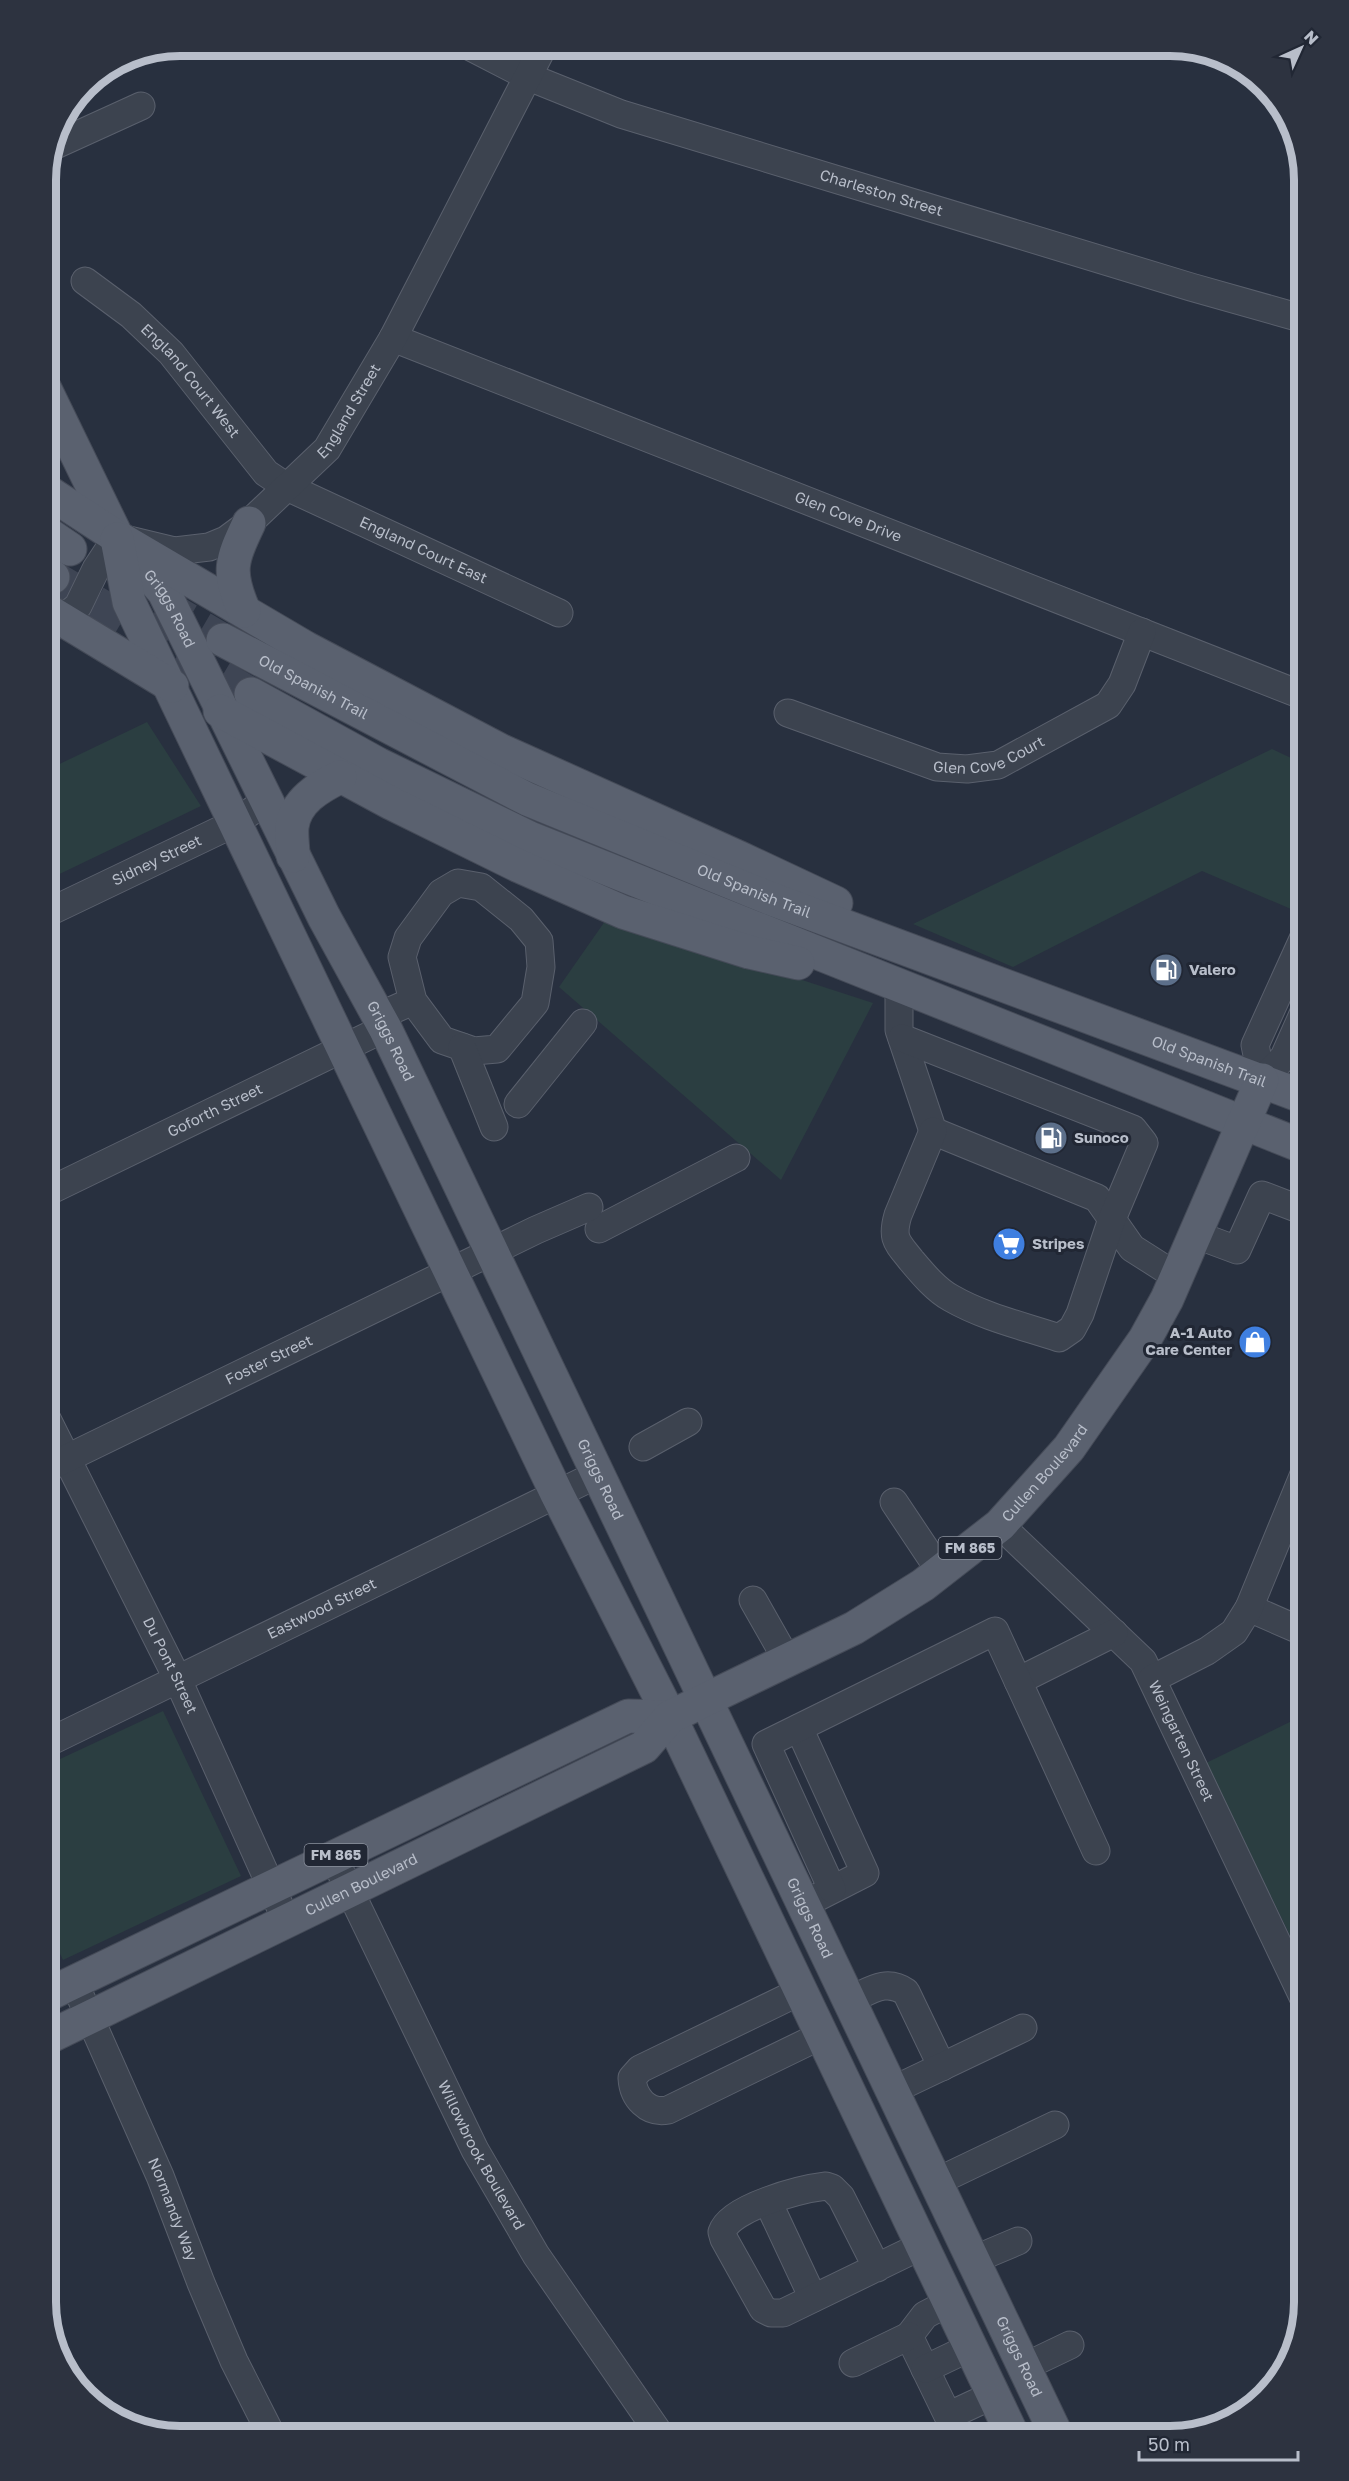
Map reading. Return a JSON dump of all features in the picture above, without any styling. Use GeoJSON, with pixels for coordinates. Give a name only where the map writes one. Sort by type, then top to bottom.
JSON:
{"type":"FeatureCollection","features":[{"type":"Feature","properties":{"kind":"main road","name":"Griggs Road"},"geometry":{"type":"LineString","coordinates":[[56,412],[117,537],[164,592],[293,856],[382,1022],[706,1699],[818,1897],[850,2000],[1052,2426]]}},
{"type":"Feature","properties":{"kind":"main road"},"geometry":{"type":"LineString","coordinates":[[56,497],[117,537],[306,648],[502,751],[832,900],[905,948],[899,986]]}},
{"type":"Feature","properties":{"kind":"main road"},"geometry":{"type":"LineString","coordinates":[[244,611],[231,574],[235,552],[249,523]]}},
{"type":"Feature","properties":{"kind":"main road","name":"Griggs Road"},"geometry":{"type":"LineString","coordinates":[[117,537],[129,602],[557,1494],[670,1717],[1007,2426]]}},
{"type":"Feature","properties":{"kind":"main road"},"geometry":{"type":"LineString","coordinates":[[56,624],[340,777],[519,866],[623,912],[749,952],[802,964],[865,973]]}},
{"type":"Feature","properties":{"kind":"main road","name":"Old Spanish Trail"},"geometry":{"type":"LineString","coordinates":[[223,640],[528,799],[769,898],[1294,1093]]}},
{"type":"Feature","properties":{"kind":"main road"},"geometry":{"type":"LineString","coordinates":[[250,694],[378,764],[530,838],[1294,1143]]}},
{"type":"Feature","properties":{"kind":"main road"},"geometry":{"type":"LineString","coordinates":[[293,856],[292,825],[301,806],[313,792],[340,777]]}},
{"type":"Feature","properties":{"kind":"main road","name":"Cullen Boulevard"},"geometry":{"type":"LineString","coordinates":[[56,2034],[644,1747],[670,1717],[854,1628],[923,1585],[1000,1525],[1070,1448],[1145,1339],[1176,1276],[1262,1080]]}},
{"type":"Feature","properties":{"kind":"main road","name":"Cullen Boulevard"},"geometry":{"type":"LineString","coordinates":[[56,1991],[628,1716],[670,1717]]}},
{"type":"Feature","properties":{"kind":"main road"},"geometry":{"type":"LineString","coordinates":[[812,2014],[850,2000]]}},
{"type":"Feature","properties":{"kind":"main road"},"geometry":{"type":"LineString","coordinates":[[944,2290],[973,2260]]}},
{"type":"Feature","properties":{"kind":"street","name":"Charleston Street"},"geometry":{"type":"LineString","coordinates":[[488,56],[529,77],[621,114],[1294,316]]}},
{"type":"Feature","properties":{"kind":"street","name":"England Street"},"geometry":{"type":"LineString","coordinates":[[117,537],[175,551],[209,547],[226,540],[249,523],[327,449],[393,338],[539,56]]}},
{"type":"Feature","properties":{"kind":"street"},"geometry":{"type":"LineString","coordinates":[[62,142],[141,106]]}},
{"type":"Feature","properties":{"kind":"street","name":"England Court West"},"geometry":{"type":"LineString","coordinates":[[85,281],[131,315],[171,353],[266,473],[287,488]]}},
{"type":"Feature","properties":{"kind":"street","name":"Glen Cove Drive"},"geometry":{"type":"LineString","coordinates":[[393,338],[1294,692]]}},
{"type":"Feature","properties":{"kind":"street","name":"England Court East"},"geometry":{"type":"LineString","coordinates":[[287,488],[559,613]]}},
{"type":"Feature","properties":{"kind":"street"},"geometry":{"type":"LineString","coordinates":[[56,618],[78,606],[96,569],[117,537]]}},
{"type":"Feature","properties":{"kind":"street","name":"Glen Cove Court"},"geometry":{"type":"LineString","coordinates":[[788,713],[937,767],[967,769],[998,765],[1108,705],[1122,684],[1142,632]]}},
{"type":"Feature","properties":{"kind":"street","name":"Sidney Street"},"geometry":{"type":"LineString","coordinates":[[56,909],[235,824],[267,800]]}},
{"type":"Feature","properties":{"kind":"street"},"geometry":{"type":"LineString","coordinates":[[458,883],[481,887],[521,919],[539,940],[542,967],[535,1003],[497,1048],[474,1051],[442,1040],[413,1001],[402,957],[408,938],[441,893],[458,883]]}},
{"type":"Feature","properties":{"kind":"street"},"geometry":{"type":"LineString","coordinates":[[1262,1080],[1255,1045],[1294,959]]}},
{"type":"Feature","properties":{"kind":"street"},"geometry":{"type":"LineString","coordinates":[[899,986],[898,1018],[902,1038],[933,1131],[898,1215],[894,1239],[922,1273],[949,1298],[1059,1338],[1072,1329],[1080,1314],[1112,1219],[1144,1143],[1133,1129],[902,1038]]}},
{"type":"Feature","properties":{"kind":"street","name":"Goforth Street"},"geometry":{"type":"LineString","coordinates":[[56,1188],[343,1048],[413,1001]]}},
{"type":"Feature","properties":{"kind":"street"},"geometry":{"type":"LineString","coordinates":[[518,1104],[583,1023]]}},
{"type":"Feature","properties":{"kind":"street","name":"Cullen Boulevard"},"geometry":{"type":"LineString","coordinates":[[1262,1080],[1284,1057],[1294,1034]]}},
{"type":"Feature","properties":{"kind":"street"},"geometry":{"type":"LineString","coordinates":[[462,1047],[494,1127]]}},
{"type":"Feature","properties":{"kind":"street"},"geometry":{"type":"LineString","coordinates":[[933,1131],[1097,1198],[1132,1248],[1176,1276]]}},
{"type":"Feature","properties":{"kind":"street","name":"Foster Street"},"geometry":{"type":"LineString","coordinates":[[56,1464],[492,1252],[594,1218],[736,1158]]}},
{"type":"Feature","properties":{"kind":"street"},"geometry":{"type":"LineString","coordinates":[[1194,1234],[1237,1250],[1262,1195],[1294,1207]]}},
{"type":"Feature","properties":{"kind":"street"},"geometry":{"type":"LineString","coordinates":[[643,1447],[688,1422]]}},
{"type":"Feature","properties":{"kind":"street","name":"Du Pont Street"},"geometry":{"type":"LineString","coordinates":[[56,1464],[178,1680],[286,1920]]}},
{"type":"Feature","properties":{"kind":"street","name":"Eastwood Street"},"geometry":{"type":"LineString","coordinates":[[56,1739],[598,1474]]}},
{"type":"Feature","properties":{"kind":"street"},"geometry":{"type":"LineString","coordinates":[[1152,1678],[1207,1652],[1234,1632],[1249,1608],[1294,1498]]}},
{"type":"Feature","properties":{"kind":"street"},"geometry":{"type":"LineString","coordinates":[[894,1502],[940,1571]]}},
{"type":"Feature","properties":{"kind":"street","name":"Weingarten Street"},"geometry":{"type":"LineString","coordinates":[[1000,1525],[1143,1661],[1294,1978]]}},
{"type":"Feature","properties":{"kind":"street"},"geometry":{"type":"LineString","coordinates":[[753,1600],[787,1660]]}},
{"type":"Feature","properties":{"kind":"street"},"geometry":{"type":"LineString","coordinates":[[1249,1608],[1294,1628]]}},
{"type":"Feature","properties":{"kind":"street"},"geometry":{"type":"LineString","coordinates":[[799,1728],[865,1873],[818,1897],[766,1744],[995,1631],[1096,1851]]}},
{"type":"Feature","properties":{"kind":"street"},"geometry":{"type":"LineString","coordinates":[[1018,1681],[1114,1633]]}},
{"type":"Feature","properties":{"kind":"street","name":"Willowbrook Boulevard"},"geometry":{"type":"LineString","coordinates":[[333,1856],[475,2150],[536,2255],[654,2425]]}},
{"type":"Feature","properties":{"kind":"street","name":"Normandy Way"},"geometry":{"type":"LineString","coordinates":[[74,1982],[160,2176],[234,2361],[266,2425]]}},
{"type":"Feature","properties":{"kind":"street"},"geometry":{"type":"LineString","coordinates":[[850,2000],[887,1984],[896,1985],[906,1992],[942,2067]]}},
{"type":"Feature","properties":{"kind":"street"},"geometry":{"type":"LineString","coordinates":[[812,2014],[668,2110],[660,2111],[646,2106],[632,2086],[632,2078],[640,2069],[812,2014]]}},
{"type":"Feature","properties":{"kind":"street"},"geometry":{"type":"LineString","coordinates":[[893,2090],[1023,2028]]}},
{"type":"Feature","properties":{"kind":"street"},"geometry":{"type":"LineString","coordinates":[[936,2182],[1055,2125]]}},
{"type":"Feature","properties":{"kind":"street"},"geometry":{"type":"LineString","coordinates":[[877,2268],[841,2197],[832,2188],[818,2187],[768,2202],[730,2219],[724,2226],[724,2239],[763,2309],[771,2313],[783,2313],[877,2268],[923,2245]]}},
{"type":"Feature","properties":{"kind":"street"},"geometry":{"type":"LineString","coordinates":[[768,2202],[813,2298]]}},
{"type":"Feature","properties":{"kind":"street"},"geometry":{"type":"LineString","coordinates":[[973,2260],[1018,2241]]}},
{"type":"Feature","properties":{"kind":"street"},"geometry":{"type":"LineString","coordinates":[[853,2363],[909,2336],[944,2290]]}},
{"type":"Feature","properties":{"kind":"street"},"geometry":{"type":"LineString","coordinates":[[909,2336],[948,2415],[993,2395]]}},
{"type":"Feature","properties":{"kind":"street"},"geometry":{"type":"LineString","coordinates":[[1024,2367],[1070,2345]]}},
{"type":"Feature","properties":{"kind":"street"},"geometry":{"type":"LineString","coordinates":[[925,2369],[971,2346]]}},
{"type":"Feature","properties":{"kind":"shaded area"},"geometry":{"type":"Polygon","coordinates":[[[147,722],[201,806],[56,876],[56,766],[147,722]]]}},
{"type":"Feature","properties":{"kind":"shaded area"},"geometry":{"type":"Polygon","coordinates":[[[1272,749],[1294,759],[1294,910],[1202,871],[1013,967],[913,924],[1272,749]]]}},
{"type":"Feature","properties":{"kind":"shaded area"},"geometry":{"type":"Polygon","coordinates":[[[610,914],[645,929],[873,1003],[781,1180],[559,987],[610,914]]]}},
{"type":"Feature","properties":{"kind":"shaded area"},"geometry":{"type":"Polygon","coordinates":[[[163,1711],[241,1876],[63,1960],[56,1945],[56,1761],[163,1711]]]}},
{"type":"Feature","properties":{"kind":"shaded area"},"geometry":{"type":"Polygon","coordinates":[[[1294,1720],[1294,1943],[1206,1763],[1294,1720]]]}},
{"type":"Feature","properties":{"kind":"tunnel"},"geometry":{"type":"LineString","coordinates":[[56,579],[251,694]]}},
{"type":"Feature","properties":{"kind":"tunnel"},"geometry":{"type":"LineString","coordinates":[[160,603],[223,640]]}},
{"type":"Feature","properties":{"kind":"place","name":"Valero"},"geometry":{"type":"Point","coordinates":[1166,970]}},
{"type":"Feature","properties":{"kind":"place","name":"Sunoco"},"geometry":{"type":"Point","coordinates":[1051,1138]}},
{"type":"Feature","properties":{"kind":"place","name":"Stripes"},"geometry":{"type":"Point","coordinates":[1009,1244]}},
{"type":"Feature","properties":{"kind":"place","name":"A-1 Auto Care Center"},"geometry":{"type":"Point","coordinates":[1255,1342]}}]}
